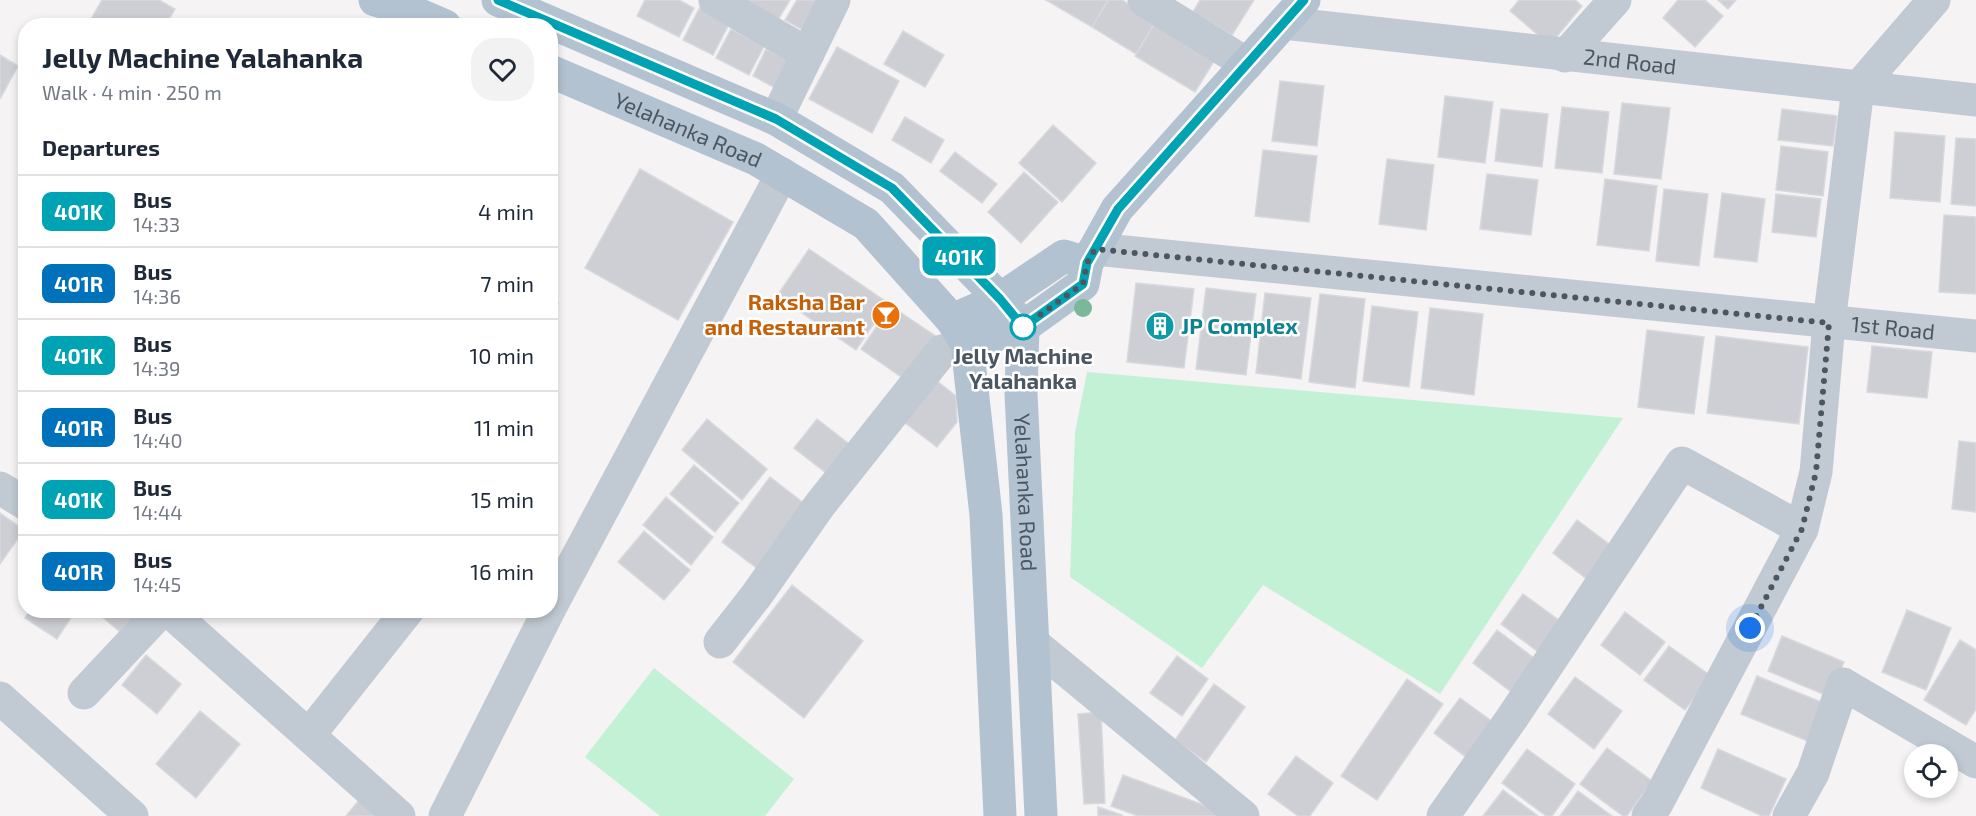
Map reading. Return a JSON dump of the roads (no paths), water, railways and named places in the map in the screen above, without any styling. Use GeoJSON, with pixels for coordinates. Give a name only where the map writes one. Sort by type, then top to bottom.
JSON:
{"type":"FeatureCollection","features":[{"type":"Feature","properties":{"kind":"main road"},"geometry":{"type":"LineString","coordinates":[[375,0],[427,18]]}},
{"type":"Feature","properties":{"kind":"main road","name":"Yelahanka Road"},"geometry":{"type":"LineString","coordinates":[[498,0],[540,18]]}},
{"type":"Feature","properties":{"kind":"main road"},"geometry":{"type":"LineString","coordinates":[[954,338],[1023,327],[1083,284],[1091,256],[1118,209],[1294,12]]}},
{"type":"Feature","properties":{"kind":"main road","name":"Yelahanka Road"},"geometry":{"type":"LineString","coordinates":[[558,26],[776,119],[892,188],[1000,299],[1023,327],[1021,393],[1041,816]]}},
{"type":"Feature","properties":{"kind":"main road","name":"Yelahanka Road"},"geometry":{"type":"LineString","coordinates":[[558,74],[756,159],[866,224],[954,338],[986,515],[1000,816]]}},
{"type":"Feature","properties":{"kind":"main road"},"geometry":{"type":"LineString","coordinates":[[954,338],[1000,299],[1065,256],[1091,256]]}},
{"type":"Feature","properties":{"kind":"street"},"geometry":{"type":"LineString","coordinates":[[714,0],[808,54]]}},
{"type":"Feature","properties":{"kind":"street"},"geometry":{"type":"LineString","coordinates":[[776,119],[834,0]]}},
{"type":"Feature","properties":{"kind":"street"},"geometry":{"type":"LineString","coordinates":[[1144,0],[1247,64]]}},
{"type":"Feature","properties":{"kind":"street"},"geometry":{"type":"LineString","coordinates":[[1565,56],[1615,0]]}},
{"type":"Feature","properties":{"kind":"street"},"geometry":{"type":"LineString","coordinates":[[1648,816],[1656,805],[1802,529],[1816,472],[1829,323],[1858,88],[1934,0]]}},
{"type":"Feature","properties":{"kind":"street","name":"2nd Road"},"geometry":{"type":"LineString","coordinates":[[1294,12],[1565,56],[1976,100]]}},
{"type":"Feature","properties":{"kind":"street"},"geometry":{"type":"LineString","coordinates":[[558,591],[782,174]]}},
{"type":"Feature","properties":{"kind":"street","name":"1st Road"},"geometry":{"type":"LineString","coordinates":[[1091,256],[1976,336]]}},
{"type":"Feature","properties":{"kind":"street"},"geometry":{"type":"LineString","coordinates":[[720,642],[756,596],[819,506],[954,338]]}},
{"type":"Feature","properties":{"kind":"street"},"geometry":{"type":"LineString","coordinates":[[1443,816],[1512,718],[1682,463],[1802,529]]}},
{"type":"Feature","properties":{"kind":"street"},"geometry":{"type":"LineString","coordinates":[[0,488],[18,499]]}},
{"type":"Feature","properties":{"kind":"street"},"geometry":{"type":"LineString","coordinates":[[84,693],[154,618]]}},
{"type":"Feature","properties":{"kind":"street"},"geometry":{"type":"LineString","coordinates":[[177,618],[399,816]]}},
{"type":"Feature","properties":{"kind":"street"},"geometry":{"type":"LineString","coordinates":[[309,735],[402,618]]}},
{"type":"Feature","properties":{"kind":"street"},"geometry":{"type":"LineString","coordinates":[[445,816],[544,618]]}},
{"type":"Feature","properties":{"kind":"street"},"geometry":{"type":"LineString","coordinates":[[1033,643],[1242,816]]}},
{"type":"Feature","properties":{"kind":"street"},"geometry":{"type":"LineString","coordinates":[[1789,816],[1812,773],[1843,684],[1976,762]]}},
{"type":"Feature","properties":{"kind":"street"},"geometry":{"type":"LineString","coordinates":[[0,698],[132,816]]}},
{"type":"Feature","properties":{"kind":"place","name":"Raksha Bar and Restaurant"},"geometry":{"type":"Point","coordinates":[886,315]}},
{"type":"Feature","properties":{"kind":"place","name":"JP Complex"},"geometry":{"type":"Point","coordinates":[1160,326]}},
{"type":"Feature","properties":{"kind":"place","name":"Jelly Machine Yalahanka"},"geometry":{"type":"Point","coordinates":[1023,327]}}]}
